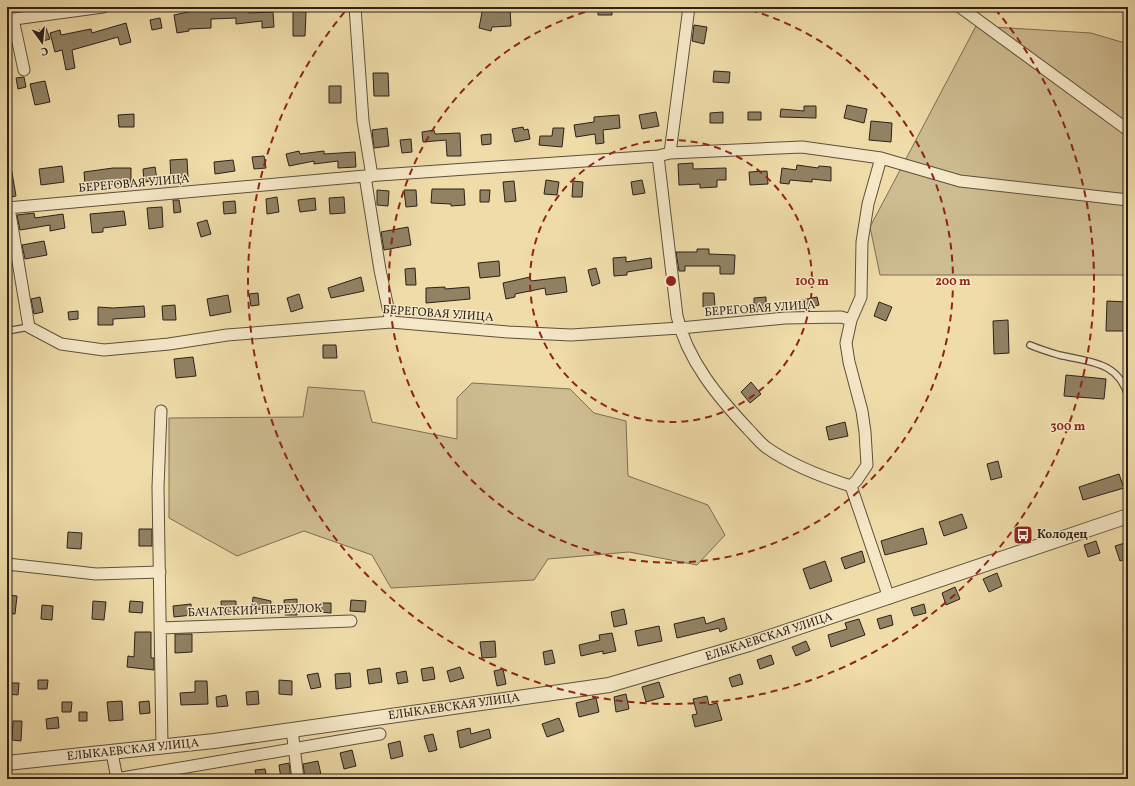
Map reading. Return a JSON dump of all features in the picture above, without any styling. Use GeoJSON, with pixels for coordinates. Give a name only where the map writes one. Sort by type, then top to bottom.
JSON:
{"type":"FeatureCollection","features":[{"type":"Feature","properties":{"kind":"street"},"geometry":{"type":"LineString","coordinates":[[24,70],[10,19],[103,7]]}},
{"type":"Feature","properties":{"kind":"street"},"geometry":{"type":"LineString","coordinates":[[355,7],[368,176],[380,270],[391,322]]}},
{"type":"Feature","properties":{"kind":"street"},"geometry":{"type":"LineString","coordinates":[[670,153],[689,7]]}},
{"type":"Feature","properties":{"kind":"street"},"geometry":{"type":"LineString","coordinates":[[960,7],[1128,130]]}},
{"type":"Feature","properties":{"kind":"street","name":"БЕРЕГОВАЯ УЛИЦА"},"geometry":{"type":"LineString","coordinates":[[8,208],[368,176],[658,156],[670,153],[802,146],[881,158],[960,181],[1128,200]]}},
{"type":"Feature","properties":{"kind":"street"},"geometry":{"type":"LineString","coordinates":[[658,156],[666,233],[680,328],[695,362],[713,388],[766,448],[813,474],[851,486]]}},
{"type":"Feature","properties":{"kind":"street"},"geometry":{"type":"LineString","coordinates":[[851,486],[857,480],[866,465],[863,418],[849,362],[846,343],[851,320],[861,297],[862,242],[868,204],[881,158]]}},
{"type":"Feature","properties":{"kind":"street"},"geometry":{"type":"LineString","coordinates":[[8,208],[29,327]]}},
{"type":"Feature","properties":{"kind":"street","name":"БЕРЕГОВАЯ УЛИЦА"},"geometry":{"type":"LineString","coordinates":[[29,327],[61,344],[104,350],[169,344],[227,335],[391,322],[508,332],[571,335],[680,328],[785,318],[842,317],[851,320]]}},
{"type":"Feature","properties":{"kind":"street"},"geometry":{"type":"LineString","coordinates":[[161,411],[158,486],[162,747]]}},
{"type":"Feature","properties":{"kind":"street"},"geometry":{"type":"LineString","coordinates":[[851,486],[889,598]]}},
{"type":"Feature","properties":{"kind":"street","name":"ЕЛЫКАЕВСКАЯ УЛИЦА"},"geometry":{"type":"LineString","coordinates":[[7,763],[162,747],[609,685],[694,661],[889,598],[1128,516]]}},
{"type":"Feature","properties":{"kind":"street"},"geometry":{"type":"LineString","coordinates":[[7,564],[96,574],[160,572]]}},
{"type":"Feature","properties":{"kind":"street","name":"БАЧАТСКИЙ ПЕРЕУЛОК"},"geometry":{"type":"LineString","coordinates":[[160,628],[351,621]]}},
{"type":"Feature","properties":{"kind":"street"},"geometry":{"type":"LineString","coordinates":[[292,730],[298,779]]}},
{"type":"Feature","properties":{"kind":"street"},"geometry":{"type":"LineString","coordinates":[[112,752],[117,779],[380,734]]}},
{"type":"Feature","properties":{"kind":"lane"},"geometry":{"type":"LineString","coordinates":[[7,331],[29,327]]}},
{"type":"Feature","properties":{"kind":"lane"},"geometry":{"type":"LineString","coordinates":[[1030,346],[1058,355],[1094,362],[1108,368],[1116,375],[1128,396]]}},
{"type":"Feature","properties":{"kind":"shaded area"},"geometry":{"type":"Polygon","coordinates":[[[976,26],[1091,33],[1128,44],[1128,275],[880,275],[870,227],[976,26]]]}},
{"type":"Feature","properties":{"kind":"shaded area"},"geometry":{"type":"Polygon","coordinates":[[[472,383],[570,389],[594,413],[626,421],[628,476],[708,505],[725,535],[697,565],[629,552],[548,559],[534,580],[391,588],[372,555],[304,531],[237,556],[169,518],[169,418],[303,417],[308,387],[364,391],[372,422],[457,439],[457,398],[472,383]]]}},
{"type":"Feature","properties":{"kind":"building"},"geometry":{"type":"Polygon","coordinates":[[[198,7],[248,7],[249,13],[273,12],[274,27],[262,28],[262,21],[236,24],[236,18],[211,19],[211,28],[189,29],[189,31],[177,33],[174,15],[198,10],[198,7]]]}},
{"type":"Feature","properties":{"kind":"building"},"geometry":{"type":"Polygon","coordinates":[[[483,7],[510,7],[511,26],[492,27],[491,31],[479,28],[483,7]]]}},
{"type":"Feature","properties":{"kind":"building"},"geometry":{"type":"Polygon","coordinates":[[[598,7],[612,7],[612,15],[598,15],[598,7]]]}},
{"type":"Feature","properties":{"kind":"building"},"geometry":{"type":"Polygon","coordinates":[[[293,11],[306,12],[305,36],[293,36],[293,11]]]}},
{"type":"Feature","properties":{"kind":"building"},"geometry":{"type":"Polygon","coordinates":[[[160,18],[162,28],[152,30],[150,20],[160,18]]]}},
{"type":"Feature","properties":{"kind":"building"},"geometry":{"type":"Polygon","coordinates":[[[126,23],[131,42],[120,45],[118,37],[72,50],[75,68],[66,70],[62,50],[55,52],[50,33],[60,30],[61,35],[91,29],[92,33],[126,23]]]}},
{"type":"Feature","properties":{"kind":"building"},"geometry":{"type":"Polygon","coordinates":[[[694,25],[707,27],[704,44],[692,41],[694,25]]]}},
{"type":"Feature","properties":{"kind":"building"},"geometry":{"type":"Polygon","coordinates":[[[46,28],[50,39],[43,41],[39,30],[46,28]]]}},
{"type":"Feature","properties":{"kind":"building"},"geometry":{"type":"Polygon","coordinates":[[[714,71],[730,72],[729,83],[713,82],[714,71]]]}},
{"type":"Feature","properties":{"kind":"building"},"geometry":{"type":"Polygon","coordinates":[[[373,73],[388,73],[389,96],[374,96],[373,73]]]}},
{"type":"Feature","properties":{"kind":"building"},"geometry":{"type":"Polygon","coordinates":[[[24,77],[26,87],[18,89],[16,78],[24,77]]]}},
{"type":"Feature","properties":{"kind":"building"},"geometry":{"type":"Polygon","coordinates":[[[45,81],[50,102],[35,105],[30,84],[45,81]]]}},
{"type":"Feature","properties":{"kind":"building"},"geometry":{"type":"Polygon","coordinates":[[[329,86],[341,86],[341,103],[329,103],[329,86]]]}},
{"type":"Feature","properties":{"kind":"building"},"geometry":{"type":"Polygon","coordinates":[[[847,105],[867,109],[864,123],[844,118],[847,105]]]}},
{"type":"Feature","properties":{"kind":"building"},"geometry":{"type":"Polygon","coordinates":[[[804,106],[816,106],[816,118],[780,117],[781,109],[804,111],[804,106]]]}},
{"type":"Feature","properties":{"kind":"building"},"geometry":{"type":"Polygon","coordinates":[[[656,112],[659,126],[642,129],[639,115],[656,112]]]}},
{"type":"Feature","properties":{"kind":"building"},"geometry":{"type":"Polygon","coordinates":[[[723,112],[723,123],[710,123],[710,113],[723,112]]]}},
{"type":"Feature","properties":{"kind":"building"},"geometry":{"type":"Polygon","coordinates":[[[748,112],[761,112],[761,120],[748,120],[748,112]]]}},
{"type":"Feature","properties":{"kind":"building"},"geometry":{"type":"Polygon","coordinates":[[[134,114],[134,127],[119,127],[118,115],[134,114]]]}},
{"type":"Feature","properties":{"kind":"building"},"geometry":{"type":"Polygon","coordinates":[[[619,115],[620,128],[603,130],[604,143],[596,144],[595,134],[576,137],[574,125],[594,122],[594,117],[619,115]]]}},
{"type":"Feature","properties":{"kind":"building"},"geometry":{"type":"Polygon","coordinates":[[[871,121],[892,123],[891,142],[869,140],[871,121]]]}},
{"type":"Feature","properties":{"kind":"building"},"geometry":{"type":"Polygon","coordinates":[[[523,127],[524,130],[528,129],[530,139],[515,142],[512,129],[523,127]]]}},
{"type":"Feature","properties":{"kind":"building"},"geometry":{"type":"Polygon","coordinates":[[[387,128],[389,146],[374,148],[372,130],[387,128]]]}},
{"type":"Feature","properties":{"kind":"building"},"geometry":{"type":"Polygon","coordinates":[[[553,128],[564,128],[562,147],[539,145],[540,136],[552,136],[553,128]]]}},
{"type":"Feature","properties":{"kind":"building"},"geometry":{"type":"Polygon","coordinates":[[[434,130],[435,134],[460,133],[461,156],[447,156],[446,140],[423,142],[422,132],[434,130]]]}},
{"type":"Feature","properties":{"kind":"building"},"geometry":{"type":"Polygon","coordinates":[[[491,134],[491,144],[482,145],[481,135],[491,134]]]}},
{"type":"Feature","properties":{"kind":"building"},"geometry":{"type":"Polygon","coordinates":[[[411,139],[412,152],[402,153],[400,140],[411,139]]]}},
{"type":"Feature","properties":{"kind":"building"},"geometry":{"type":"Polygon","coordinates":[[[299,151],[300,154],[324,151],[324,154],[355,152],[356,167],[338,168],[338,161],[314,164],[314,161],[289,166],[286,154],[299,151]]]}},
{"type":"Feature","properties":{"kind":"building"},"geometry":{"type":"Polygon","coordinates":[[[264,156],[266,168],[254,169],[252,157],[264,156]]]}},
{"type":"Feature","properties":{"kind":"building"},"geometry":{"type":"Polygon","coordinates":[[[187,159],[188,177],[171,179],[170,160],[187,159]]]}},
{"type":"Feature","properties":{"kind":"building"},"geometry":{"type":"Polygon","coordinates":[[[233,160],[235,171],[215,174],[214,162],[233,160]]]}},
{"type":"Feature","properties":{"kind":"building"},"geometry":{"type":"Polygon","coordinates":[[[693,163],[693,169],[726,168],[726,180],[717,180],[717,187],[700,188],[700,184],[679,185],[678,164],[693,163]]]}},
{"type":"Feature","properties":{"kind":"building"},"geometry":{"type":"Polygon","coordinates":[[[797,165],[818,168],[819,166],[831,167],[831,181],[812,179],[812,182],[790,180],[789,184],[780,183],[782,168],[796,170],[797,165]]]}},
{"type":"Feature","properties":{"kind":"building"},"geometry":{"type":"Polygon","coordinates":[[[62,166],[64,182],[41,185],[39,169],[62,166]]]}},
{"type":"Feature","properties":{"kind":"building"},"geometry":{"type":"Polygon","coordinates":[[[7,167],[11,167],[16,196],[7,198],[7,167]]]}},
{"type":"Feature","properties":{"kind":"building"},"geometry":{"type":"Polygon","coordinates":[[[155,167],[157,180],[144,182],[143,169],[155,167]]]}},
{"type":"Feature","properties":{"kind":"building"},"geometry":{"type":"Polygon","coordinates":[[[113,168],[131,168],[131,183],[85,186],[84,172],[113,168]]]}},
{"type":"Feature","properties":{"kind":"building"},"geometry":{"type":"Polygon","coordinates":[[[767,171],[768,184],[750,185],[749,172],[767,171]]]}},
{"type":"Feature","properties":{"kind":"building"},"geometry":{"type":"Polygon","coordinates":[[[546,180],[559,182],[557,195],[544,194],[546,180]]]}},
{"type":"Feature","properties":{"kind":"building"},"geometry":{"type":"Polygon","coordinates":[[[642,180],[645,193],[633,195],[631,182],[642,180]]]}},
{"type":"Feature","properties":{"kind":"building"},"geometry":{"type":"Polygon","coordinates":[[[514,181],[516,201],[505,202],[503,182],[514,181]]]}},
{"type":"Feature","properties":{"kind":"building"},"geometry":{"type":"Polygon","coordinates":[[[573,181],[583,182],[582,197],[572,197],[573,181]]]}},
{"type":"Feature","properties":{"kind":"building"},"geometry":{"type":"Polygon","coordinates":[[[432,189],[464,189],[465,205],[451,206],[451,204],[431,203],[432,189]]]}},
{"type":"Feature","properties":{"kind":"building"},"geometry":{"type":"Polygon","coordinates":[[[377,190],[389,191],[388,206],[377,205],[377,190]]]}},
{"type":"Feature","properties":{"kind":"building"},"geometry":{"type":"Polygon","coordinates":[[[404,190],[416,190],[417,206],[406,207],[404,190]]]}},
{"type":"Feature","properties":{"kind":"building"},"geometry":{"type":"Polygon","coordinates":[[[480,190],[490,190],[489,202],[480,202],[480,190]]]}},
{"type":"Feature","properties":{"kind":"building"},"geometry":{"type":"Polygon","coordinates":[[[277,197],[279,212],[267,214],[266,199],[277,197]]]}},
{"type":"Feature","properties":{"kind":"building"},"geometry":{"type":"Polygon","coordinates":[[[344,197],[345,213],[330,214],[329,198],[344,197]]]}},
{"type":"Feature","properties":{"kind":"building"},"geometry":{"type":"Polygon","coordinates":[[[315,198],[316,210],[300,212],[298,200],[315,198]]]}},
{"type":"Feature","properties":{"kind":"building"},"geometry":{"type":"Polygon","coordinates":[[[173,200],[179,200],[181,212],[174,213],[173,200]]]}},
{"type":"Feature","properties":{"kind":"building"},"geometry":{"type":"Polygon","coordinates":[[[235,201],[236,213],[224,214],[223,202],[235,201]]]}},
{"type":"Feature","properties":{"kind":"building"},"geometry":{"type":"Polygon","coordinates":[[[162,207],[163,227],[149,229],[147,208],[162,207]]]}},
{"type":"Feature","properties":{"kind":"building"},"geometry":{"type":"Polygon","coordinates":[[[124,211],[126,225],[103,228],[103,232],[92,233],[90,214],[124,211]]]}},
{"type":"Feature","properties":{"kind":"building"},"geometry":{"type":"Polygon","coordinates":[[[34,213],[35,218],[63,214],[65,228],[50,231],[50,225],[20,230],[17,215],[34,213]]]}},
{"type":"Feature","properties":{"kind":"building"},"geometry":{"type":"Polygon","coordinates":[[[207,220],[211,234],[201,237],[197,223],[207,220]]]}},
{"type":"Feature","properties":{"kind":"building"},"geometry":{"type":"Polygon","coordinates":[[[408,227],[411,245],[384,250],[381,232],[408,227]]]}},
{"type":"Feature","properties":{"kind":"building"},"geometry":{"type":"Polygon","coordinates":[[[44,241],[47,255],[25,259],[22,245],[44,241]]]}},
{"type":"Feature","properties":{"kind":"building"},"geometry":{"type":"Polygon","coordinates":[[[697,249],[709,249],[709,254],[735,255],[734,274],[720,274],[720,266],[685,266],[685,271],[679,271],[676,252],[697,252],[697,249]]]}},
{"type":"Feature","properties":{"kind":"building"},"geometry":{"type":"Polygon","coordinates":[[[626,257],[626,262],[651,258],[652,268],[627,272],[627,275],[614,276],[613,258],[626,257]]]}},
{"type":"Feature","properties":{"kind":"building"},"geometry":{"type":"Polygon","coordinates":[[[499,261],[500,276],[480,278],[478,263],[499,261]]]}},
{"type":"Feature","properties":{"kind":"building"},"geometry":{"type":"Polygon","coordinates":[[[415,268],[416,285],[406,285],[405,269],[415,268]]]}},
{"type":"Feature","properties":{"kind":"building"},"geometry":{"type":"Polygon","coordinates":[[[596,268],[600,283],[592,286],[588,270],[596,268]]]}},
{"type":"Feature","properties":{"kind":"building"},"geometry":{"type":"Polygon","coordinates":[[[361,277],[364,291],[331,298],[328,288],[361,277]]]}},
{"type":"Feature","properties":{"kind":"building"},"geometry":{"type":"Polygon","coordinates":[[[530,277],[531,281],[565,277],[567,292],[546,295],[545,288],[515,294],[515,297],[506,299],[503,283],[530,277]]]}},
{"type":"Feature","properties":{"kind":"building"},"geometry":{"type":"Polygon","coordinates":[[[445,287],[445,289],[469,287],[470,299],[426,303],[426,288],[445,287]]]}},
{"type":"Feature","properties":{"kind":"building"},"geometry":{"type":"Polygon","coordinates":[[[258,293],[259,305],[251,306],[249,294],[258,293]]]}},
{"type":"Feature","properties":{"kind":"building"},"geometry":{"type":"Polygon","coordinates":[[[703,293],[714,293],[715,306],[703,307],[703,293]]]}},
{"type":"Feature","properties":{"kind":"building"},"geometry":{"type":"Polygon","coordinates":[[[299,294],[303,308],[291,312],[287,298],[299,294]]]}},
{"type":"Feature","properties":{"kind":"building"},"geometry":{"type":"Polygon","coordinates":[[[228,295],[231,312],[210,316],[207,299],[228,295]]]}},
{"type":"Feature","properties":{"kind":"building"},"geometry":{"type":"Polygon","coordinates":[[[40,297],[43,312],[34,314],[31,299],[40,297]]]}},
{"type":"Feature","properties":{"kind":"building"},"geometry":{"type":"Polygon","coordinates":[[[766,297],[766,310],[754,311],[754,298],[766,297]]]}},
{"type":"Feature","properties":{"kind":"building"},"geometry":{"type":"Polygon","coordinates":[[[817,297],[819,305],[799,310],[797,301],[817,297]]]}},
{"type":"Feature","properties":{"kind":"building"},"geometry":{"type":"Polygon","coordinates":[[[1107,301],[1128,302],[1128,331],[1106,331],[1107,301]]]}},
{"type":"Feature","properties":{"kind":"building"},"geometry":{"type":"Polygon","coordinates":[[[879,302],[892,307],[886,321],[874,316],[879,302]]]}},
{"type":"Feature","properties":{"kind":"building"},"geometry":{"type":"Polygon","coordinates":[[[175,305],[176,320],[163,320],[162,306],[175,305]]]}},
{"type":"Feature","properties":{"kind":"building"},"geometry":{"type":"Polygon","coordinates":[[[144,306],[145,317],[113,319],[113,325],[98,325],[98,307],[113,308],[144,306]]]}},
{"type":"Feature","properties":{"kind":"building"},"geometry":{"type":"Polygon","coordinates":[[[78,311],[78,319],[69,320],[68,312],[78,311]]]}},
{"type":"Feature","properties":{"kind":"building"},"geometry":{"type":"Polygon","coordinates":[[[1008,320],[1009,353],[994,354],[993,321],[1008,320]]]}},
{"type":"Feature","properties":{"kind":"building"},"geometry":{"type":"Polygon","coordinates":[[[323,345],[336,345],[337,358],[323,358],[323,345]]]}},
{"type":"Feature","properties":{"kind":"building"},"geometry":{"type":"Polygon","coordinates":[[[193,357],[196,376],[176,378],[174,359],[193,357]]]}},
{"type":"Feature","properties":{"kind":"building"},"geometry":{"type":"Polygon","coordinates":[[[1066,375],[1106,379],[1104,399],[1064,396],[1066,375]]]}},
{"type":"Feature","properties":{"kind":"building"},"geometry":{"type":"Polygon","coordinates":[[[751,382],[761,394],[750,403],[741,392],[751,382]]]}},
{"type":"Feature","properties":{"kind":"building"},"geometry":{"type":"Polygon","coordinates":[[[845,422],[848,436],[829,440],[826,427],[845,422]]]}},
{"type":"Feature","properties":{"kind":"building"},"geometry":{"type":"Polygon","coordinates":[[[998,461],[1002,477],[991,480],[987,464],[998,461]]]}},
{"type":"Feature","properties":{"kind":"building"},"geometry":{"type":"Polygon","coordinates":[[[1119,474],[1124,488],[1083,500],[1079,487],[1119,474]]]}},
{"type":"Feature","properties":{"kind":"building"},"geometry":{"type":"Polygon","coordinates":[[[962,514],[967,528],[944,536],[939,522],[962,514]]]}},
{"type":"Feature","properties":{"kind":"building"},"geometry":{"type":"Polygon","coordinates":[[[923,528],[927,544],[885,555],[881,541],[923,528]]]}},
{"type":"Feature","properties":{"kind":"building"},"geometry":{"type":"Polygon","coordinates":[[[139,529],[152,529],[152,546],[139,546],[139,529]]]}},
{"type":"Feature","properties":{"kind":"building"},"geometry":{"type":"Polygon","coordinates":[[[68,532],[82,533],[81,549],[67,548],[68,532]]]}},
{"type":"Feature","properties":{"kind":"building"},"geometry":{"type":"Polygon","coordinates":[[[1096,541],[1100,553],[1088,557],[1084,545],[1096,541]]]}},
{"type":"Feature","properties":{"kind":"building"},"geometry":{"type":"Polygon","coordinates":[[[1128,542],[1128,558],[1120,561],[1115,546],[1128,542]]]}},
{"type":"Feature","properties":{"kind":"building"},"geometry":{"type":"Polygon","coordinates":[[[862,551],[865,562],[845,569],[841,558],[862,551]]]}},
{"type":"Feature","properties":{"kind":"building"},"geometry":{"type":"Polygon","coordinates":[[[825,561],[832,581],[810,589],[803,569],[825,561]]]}},
{"type":"Feature","properties":{"kind":"building"},"geometry":{"type":"Polygon","coordinates":[[[997,573],[1002,586],[989,592],[983,579],[997,573]]]}},
{"type":"Feature","properties":{"kind":"building"},"geometry":{"type":"Polygon","coordinates":[[[955,587],[960,599],[946,605],[942,593],[955,587]]]}},
{"type":"Feature","properties":{"kind":"building"},"geometry":{"type":"Polygon","coordinates":[[[7,595],[17,596],[15,614],[7,613],[7,595]]]}},
{"type":"Feature","properties":{"kind":"building"},"geometry":{"type":"Polygon","coordinates":[[[253,597],[271,601],[270,611],[252,608],[253,597]]]}},
{"type":"Feature","properties":{"kind":"building"},"geometry":{"type":"Polygon","coordinates":[[[297,599],[297,615],[285,615],[284,600],[297,599]]]}},
{"type":"Feature","properties":{"kind":"building"},"geometry":{"type":"Polygon","coordinates":[[[351,600],[366,601],[365,612],[350,611],[351,600]]]}},
{"type":"Feature","properties":{"kind":"building"},"geometry":{"type":"Polygon","coordinates":[[[93,601],[106,602],[104,620],[92,619],[93,601]]]}},
{"type":"Feature","properties":{"kind":"building"},"geometry":{"type":"Polygon","coordinates":[[[130,601],[143,602],[142,613],[129,612],[130,601]]]}},
{"type":"Feature","properties":{"kind":"building"},"geometry":{"type":"Polygon","coordinates":[[[221,601],[236,601],[236,614],[222,615],[221,601]]]}},
{"type":"Feature","properties":{"kind":"building"},"geometry":{"type":"Polygon","coordinates":[[[320,603],[331,603],[331,613],[320,612],[320,603]]]}},
{"type":"Feature","properties":{"kind":"building"},"geometry":{"type":"Polygon","coordinates":[[[191,604],[192,615],[174,617],[173,606],[191,604]]]}},
{"type":"Feature","properties":{"kind":"building"},"geometry":{"type":"Polygon","coordinates":[[[924,604],[926,613],[914,616],[911,608],[924,604]]]}},
{"type":"Feature","properties":{"kind":"building"},"geometry":{"type":"Polygon","coordinates":[[[42,605],[53,606],[52,620],[41,619],[42,605]]]}},
{"type":"Feature","properties":{"kind":"building"},"geometry":{"type":"Polygon","coordinates":[[[624,609],[627,624],[614,627],[611,612],[624,609]]]}},
{"type":"Feature","properties":{"kind":"building"},"geometry":{"type":"Polygon","coordinates":[[[891,615],[893,625],[880,629],[877,619],[891,615]]]}},
{"type":"Feature","properties":{"kind":"building"},"geometry":{"type":"Polygon","coordinates":[[[704,617],[706,624],[724,618],[727,629],[720,632],[719,628],[677,638],[674,624],[704,617]]]}},
{"type":"Feature","properties":{"kind":"building"},"geometry":{"type":"Polygon","coordinates":[[[859,619],[865,635],[831,647],[828,635],[847,629],[845,623],[859,619]]]}},
{"type":"Feature","properties":{"kind":"building"},"geometry":{"type":"Polygon","coordinates":[[[659,626],[662,641],[638,646],[635,631],[659,626]]]}},
{"type":"Feature","properties":{"kind":"building"},"geometry":{"type":"Polygon","coordinates":[[[135,632],[151,632],[151,658],[154,658],[154,670],[127,667],[128,656],[134,657],[135,632]]]}},
{"type":"Feature","properties":{"kind":"building"},"geometry":{"type":"Polygon","coordinates":[[[612,633],[616,651],[603,654],[603,651],[581,656],[579,645],[600,640],[599,635],[612,633]]]}},
{"type":"Feature","properties":{"kind":"building"},"geometry":{"type":"Polygon","coordinates":[[[175,634],[192,634],[192,652],[175,653],[175,634]]]}},
{"type":"Feature","properties":{"kind":"building"},"geometry":{"type":"Polygon","coordinates":[[[495,641],[496,657],[482,658],[480,642],[495,641]]]}},
{"type":"Feature","properties":{"kind":"building"},"geometry":{"type":"Polygon","coordinates":[[[806,641],[810,650],[796,656],[792,647],[806,641]]]}},
{"type":"Feature","properties":{"kind":"building"},"geometry":{"type":"Polygon","coordinates":[[[552,650],[555,663],[545,665],[543,652],[552,650]]]}},
{"type":"Feature","properties":{"kind":"building"},"geometry":{"type":"Polygon","coordinates":[[[771,655],[774,664],[760,669],[757,660],[771,655]]]}},
{"type":"Feature","properties":{"kind":"building"},"geometry":{"type":"Polygon","coordinates":[[[433,667],[435,679],[423,681],[421,669],[433,667]]]}},
{"type":"Feature","properties":{"kind":"building"},"geometry":{"type":"Polygon","coordinates":[[[460,667],[464,678],[450,682],[447,671],[460,667]]]}},
{"type":"Feature","properties":{"kind":"building"},"geometry":{"type":"Polygon","coordinates":[[[380,668],[382,682],[369,684],[367,670],[380,668]]]}},
{"type":"Feature","properties":{"kind":"building"},"geometry":{"type":"Polygon","coordinates":[[[503,669],[506,684],[497,686],[494,671],[503,669]]]}},
{"type":"Feature","properties":{"kind":"building"},"geometry":{"type":"Polygon","coordinates":[[[406,671],[408,682],[398,684],[396,673],[406,671]]]}},
{"type":"Feature","properties":{"kind":"building"},"geometry":{"type":"Polygon","coordinates":[[[318,673],[321,687],[311,689],[307,675],[318,673]]]}},
{"type":"Feature","properties":{"kind":"building"},"geometry":{"type":"Polygon","coordinates":[[[350,673],[351,687],[336,689],[335,674],[350,673]]]}},
{"type":"Feature","properties":{"kind":"building"},"geometry":{"type":"Polygon","coordinates":[[[740,674],[743,684],[732,687],[729,678],[740,674]]]}},
{"type":"Feature","properties":{"kind":"building"},"geometry":{"type":"Polygon","coordinates":[[[38,680],[48,680],[47,689],[38,689],[38,680]]]}},
{"type":"Feature","properties":{"kind":"building"},"geometry":{"type":"Polygon","coordinates":[[[279,680],[292,681],[292,695],[279,694],[279,680]]]}},
{"type":"Feature","properties":{"kind":"building"},"geometry":{"type":"Polygon","coordinates":[[[195,681],[207,681],[208,704],[181,705],[180,693],[195,692],[195,681]]]}},
{"type":"Feature","properties":{"kind":"building"},"geometry":{"type":"Polygon","coordinates":[[[659,682],[664,697],[646,702],[642,687],[659,682]]]}},
{"type":"Feature","properties":{"kind":"building"},"geometry":{"type":"Polygon","coordinates":[[[8,683],[19,683],[18,695],[8,694],[8,683]]]}},
{"type":"Feature","properties":{"kind":"building"},"geometry":{"type":"Polygon","coordinates":[[[258,691],[259,704],[247,705],[246,692],[258,691]]]}},
{"type":"Feature","properties":{"kind":"building"},"geometry":{"type":"Polygon","coordinates":[[[626,694],[629,709],[616,712],[614,697],[626,694]]]}},
{"type":"Feature","properties":{"kind":"building"},"geometry":{"type":"Polygon","coordinates":[[[226,695],[228,706],[217,707],[216,697],[226,695]]]}},
{"type":"Feature","properties":{"kind":"building"},"geometry":{"type":"Polygon","coordinates":[[[707,696],[709,705],[717,703],[722,720],[695,727],[692,715],[697,714],[693,699],[707,696]]]}},
{"type":"Feature","properties":{"kind":"building"},"geometry":{"type":"Polygon","coordinates":[[[596,698],[599,712],[579,717],[576,703],[596,698]]]}},
{"type":"Feature","properties":{"kind":"building"},"geometry":{"type":"Polygon","coordinates":[[[122,701],[123,720],[109,721],[107,702],[122,701]]]}},
{"type":"Feature","properties":{"kind":"building"},"geometry":{"type":"Polygon","coordinates":[[[149,701],[150,713],[140,714],[139,702],[149,701]]]}},
{"type":"Feature","properties":{"kind":"building"},"geometry":{"type":"Polygon","coordinates":[[[62,702],[72,702],[71,712],[62,712],[62,702]]]}},
{"type":"Feature","properties":{"kind":"building"},"geometry":{"type":"Polygon","coordinates":[[[79,712],[87,712],[87,721],[79,721],[79,712]]]}},
{"type":"Feature","properties":{"kind":"building"},"geometry":{"type":"Polygon","coordinates":[[[58,717],[59,728],[47,729],[46,719],[58,717]]]}},
{"type":"Feature","properties":{"kind":"building"},"geometry":{"type":"Polygon","coordinates":[[[559,718],[564,731],[547,737],[542,724],[559,718]]]}},
{"type":"Feature","properties":{"kind":"building"},"geometry":{"type":"Polygon","coordinates":[[[13,721],[22,721],[21,741],[12,740],[13,721]]]}},
{"type":"Feature","properties":{"kind":"building"},"geometry":{"type":"Polygon","coordinates":[[[470,728],[471,734],[489,729],[491,738],[460,748],[457,731],[470,728]]]}},
{"type":"Feature","properties":{"kind":"building"},"geometry":{"type":"Polygon","coordinates":[[[433,734],[437,750],[429,752],[424,736],[433,734]]]}},
{"type":"Feature","properties":{"kind":"building"},"geometry":{"type":"Polygon","coordinates":[[[400,741],[403,756],[391,759],[388,744],[400,741]]]}},
{"type":"Feature","properties":{"kind":"building"},"geometry":{"type":"Polygon","coordinates":[[[352,750],[356,766],[344,769],[340,753],[352,750]]]}},
{"type":"Feature","properties":{"kind":"building"},"geometry":{"type":"Polygon","coordinates":[[[318,761],[322,779],[305,779],[303,764],[318,761]]]}},
{"type":"Feature","properties":{"kind":"building"},"geometry":{"type":"Polygon","coordinates":[[[289,763],[291,779],[281,779],[279,765],[289,763]]]}},
{"type":"Feature","properties":{"kind":"building"},"geometry":{"type":"Polygon","coordinates":[[[265,769],[267,779],[257,779],[255,770],[265,769]]]}},
{"type":"Feature","properties":{"kind":"place","name":"Колодец"},"geometry":{"type":"Point","coordinates":[1023,535]}}]}
